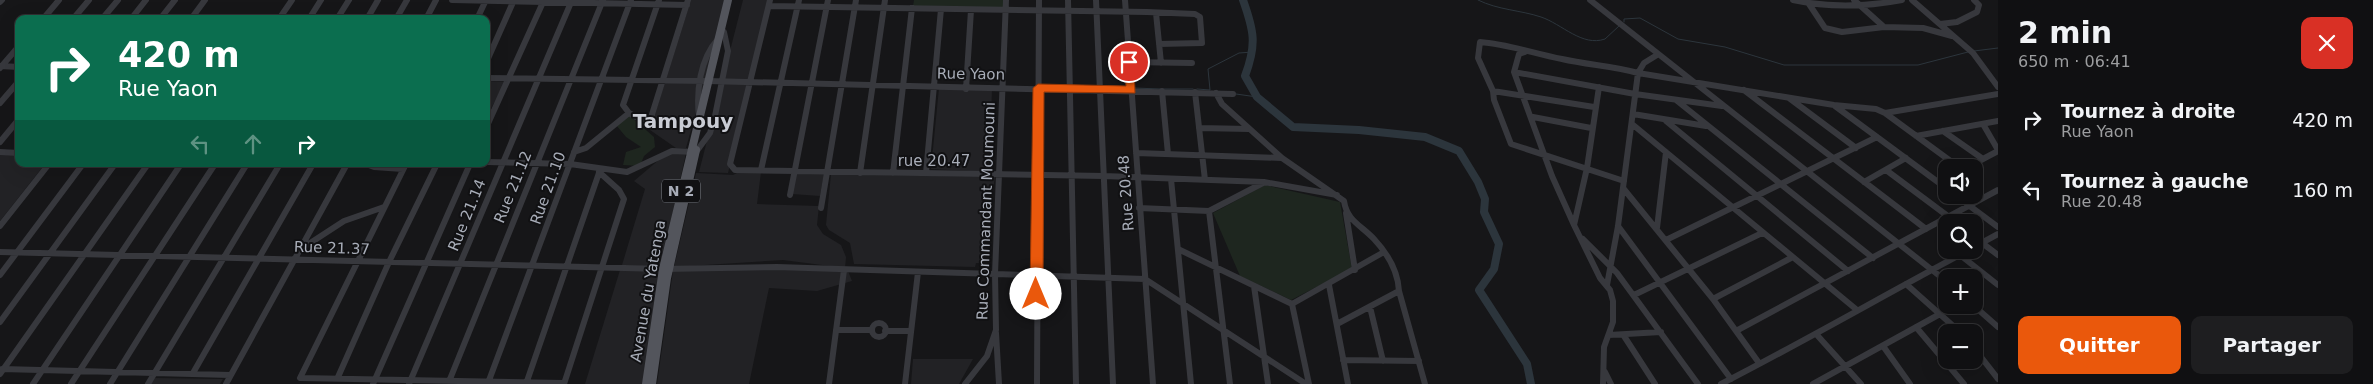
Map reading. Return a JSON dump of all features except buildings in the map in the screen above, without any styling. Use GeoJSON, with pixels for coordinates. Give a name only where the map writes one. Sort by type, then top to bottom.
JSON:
{"type":"FeatureCollection","features":[{"type":"Feature","properties":{"kind":"main road","name":"Avenue du Yatenga"},"geometry":{"type":"LineString","coordinates":[[693,152],[707,81],[728,0]]}},
{"type":"Feature","properties":{"kind":"main road","name":"Avenue du Yatenga"},"geometry":{"type":"LineString","coordinates":[[646,384],[666,269],[707,81],[724,32],[732,0]]}},
{"type":"Feature","properties":{"kind":"main road","name":"Avenue du Yatenga"},"geometry":{"type":"LineString","coordinates":[[652,384],[666,269]]}},
{"type":"Feature","properties":{"kind":"street"},"geometry":{"type":"LineString","coordinates":[[46,15],[59,0]]}},
{"type":"Feature","properties":{"kind":"street"},"geometry":{"type":"LineString","coordinates":[[76,15],[89,0]]}},
{"type":"Feature","properties":{"kind":"street"},"geometry":{"type":"LineString","coordinates":[[105,15],[118,0]]}},
{"type":"Feature","properties":{"kind":"street"},"geometry":{"type":"LineString","coordinates":[[134,15],[146,0]]}},
{"type":"Feature","properties":{"kind":"street"},"geometry":{"type":"LineString","coordinates":[[163,15],[175,0]]}},
{"type":"Feature","properties":{"kind":"street"},"geometry":{"type":"LineString","coordinates":[[194,15],[205,0]]}},
{"type":"Feature","properties":{"kind":"street"},"geometry":{"type":"LineString","coordinates":[[282,15],[292,0]]}},
{"type":"Feature","properties":{"kind":"street"},"geometry":{"type":"LineString","coordinates":[[312,15],[321,0]]}},
{"type":"Feature","properties":{"kind":"street"},"geometry":{"type":"LineString","coordinates":[[340,15],[349,0]]}},
{"type":"Feature","properties":{"kind":"street"},"geometry":{"type":"LineString","coordinates":[[369,15],[378,0]]}},
{"type":"Feature","properties":{"kind":"street"},"geometry":{"type":"LineString","coordinates":[[398,15],[407,0]]}},
{"type":"Feature","properties":{"kind":"street"},"geometry":{"type":"LineString","coordinates":[[428,15],[436,0]]}},
{"type":"Feature","properties":{"kind":"street"},"geometry":{"type":"LineString","coordinates":[[452,0],[688,2],[649,124],[629,113],[623,105],[659,2]]}},
{"type":"Feature","properties":{"kind":"street"},"geometry":{"type":"LineString","coordinates":[[490,54],[514,0]]}},
{"type":"Feature","properties":{"kind":"street"},"geometry":{"type":"LineString","coordinates":[[490,119],[543,0]]}},
{"type":"Feature","properties":{"kind":"street"},"geometry":{"type":"LineString","coordinates":[[860,173],[885,0]]}},
{"type":"Feature","properties":{"kind":"street","name":"Rue Commandant Moumouni"},"geometry":{"type":"LineString","coordinates":[[965,384],[987,356],[996,330],[994,274],[1006,0]]}},
{"type":"Feature","properties":{"kind":"street"},"geometry":{"type":"LineString","coordinates":[[1037,384],[1036,276],[1039,0]]}},
{"type":"Feature","properties":{"kind":"street"},"geometry":{"type":"LineString","coordinates":[[1068,0],[1076,384]]}},
{"type":"Feature","properties":{"kind":"street"},"geometry":{"type":"LineString","coordinates":[[1096,0],[1113,384]]}},
{"type":"Feature","properties":{"kind":"street","name":"Rue 20.48"},"geometry":{"type":"LineString","coordinates":[[1125,0],[1153,384]]}},
{"type":"Feature","properties":{"kind":"street"},"geometry":{"type":"LineString","coordinates":[[1590,0],[1657,55],[1938,275]]}},
{"type":"Feature","properties":{"kind":"street"},"geometry":{"type":"LineString","coordinates":[[1794,0],[1831,7],[1862,7],[1902,0]]}},
{"type":"Feature","properties":{"kind":"street"},"geometry":{"type":"LineString","coordinates":[[1854,0],[1884,27]]}},
{"type":"Feature","properties":{"kind":"street"},"geometry":{"type":"LineString","coordinates":[[1912,0],[1967,47],[1997,83]]}},
{"type":"Feature","properties":{"kind":"street"},"geometry":{"type":"LineString","coordinates":[[1940,24],[1956,22],[1977,12],[1979,5],[1974,0]]}},
{"type":"Feature","properties":{"kind":"street"},"geometry":{"type":"LineString","coordinates":[[478,15],[485,1]]}},
{"type":"Feature","properties":{"kind":"street","name":"Rue 21.14"},"geometry":{"type":"LineString","coordinates":[[411,381],[571,1]]}},
{"type":"Feature","properties":{"kind":"street","name":"Rue 21.12"},"geometry":{"type":"LineString","coordinates":[[449,382],[602,1]]}},
{"type":"Feature","properties":{"kind":"street","name":"Rue 21.10"},"geometry":{"type":"LineString","coordinates":[[488,382],[630,1]]}},
{"type":"Feature","properties":{"kind":"street"},"geometry":{"type":"LineString","coordinates":[[749,82],[770,3],[856,4],[884,8],[1126,12],[1199,16],[1204,40],[1199,44],[1159,44]]}},
{"type":"Feature","properties":{"kind":"street"},"geometry":{"type":"LineString","coordinates":[[761,170],[798,3]]}},
{"type":"Feature","properties":{"kind":"street"},"geometry":{"type":"LineString","coordinates":[[790,195],[827,3]]}},
{"type":"Feature","properties":{"kind":"street"},"geometry":{"type":"LineString","coordinates":[[821,208],[856,4]]}},
{"type":"Feature","properties":{"kind":"street"},"geometry":{"type":"LineString","coordinates":[[1809,4],[1824,28],[1842,32],[1884,27],[1923,28],[1955,37]]}},
{"type":"Feature","properties":{"kind":"street"},"geometry":{"type":"LineString","coordinates":[[893,173],[912,8]]}},
{"type":"Feature","properties":{"kind":"street"},"geometry":{"type":"LineString","coordinates":[[926,173],[941,9]]}},
{"type":"Feature","properties":{"kind":"street"},"geometry":{"type":"LineString","coordinates":[[966,88],[970,10]]}},
{"type":"Feature","properties":{"kind":"street"},"geometry":{"type":"LineString","coordinates":[[1156,13],[1161,63]]}},
{"type":"Feature","properties":{"kind":"street"},"geometry":{"type":"LineString","coordinates":[[490,162],[570,164],[600,170],[627,172],[672,151],[693,152],[710,133],[728,51],[724,32]]}},
{"type":"Feature","properties":{"kind":"street"},"geometry":{"type":"LineString","coordinates":[[1759,363],[1713,299],[1624,185],[1586,168],[1511,144],[1494,100],[1494,91],[1487,81],[1478,58],[1480,42],[1503,44],[1525,52],[1595,66],[1621,68],[1638,73],[1834,105],[1876,109],[1885,113],[1948,159]]}},
{"type":"Feature","properties":{"kind":"street"},"geometry":{"type":"LineString","coordinates":[[0,67],[15,50]]}},
{"type":"Feature","properties":{"kind":"street"},"geometry":{"type":"LineString","coordinates":[[1525,52],[1519,54],[1514,72],[1533,118],[1552,176],[1577,233],[1591,257],[1600,278],[1607,285],[1613,301],[1613,322],[1604,347],[1603,384]]}},
{"type":"Feature","properties":{"kind":"street"},"geometry":{"type":"LineString","coordinates":[[1607,285],[1612,266],[1624,185],[1638,73],[1644,62],[1657,55]]}},
{"type":"Feature","properties":{"kind":"street"},"geometry":{"type":"LineString","coordinates":[[1129,62],[1192,63]]}},
{"type":"Feature","properties":{"kind":"street"},"geometry":{"type":"LineString","coordinates":[[0,67],[15,67]]}},
{"type":"Feature","properties":{"kind":"street"},"geometry":{"type":"LineString","coordinates":[[1514,72],[1635,94],[1723,106]]}},
{"type":"Feature","properties":{"kind":"street","name":"Rue Yaon"},"geometry":{"type":"LineString","coordinates":[[490,78],[903,85],[966,88],[1070,88],[1233,94]]}},
{"type":"Feature","properties":{"kind":"street","name":"rue 20.47"},"geometry":{"type":"LineString","coordinates":[[749,82],[731,166],[735,170],[1104,176],[1138,179],[1264,182]]}},
{"type":"Feature","properties":{"kind":"street"},"geometry":{"type":"LineString","coordinates":[[0,103],[15,86]]}},
{"type":"Feature","properties":{"kind":"street"},"geometry":{"type":"LineString","coordinates":[[1574,225],[1586,168],[1594,107],[1599,87]]}},
{"type":"Feature","properties":{"kind":"street"},"geometry":{"type":"LineString","coordinates":[[1743,89],[1926,229]]}},
{"type":"Feature","properties":{"kind":"street"},"geometry":{"type":"LineString","coordinates":[[1162,91],[1168,154]]}},
{"type":"Feature","properties":{"kind":"street"},"geometry":{"type":"LineString","coordinates":[[1494,91],[1594,107]]}},
{"type":"Feature","properties":{"kind":"street"},"geometry":{"type":"LineString","coordinates":[[1195,92],[1205,180]]}},
{"type":"Feature","properties":{"kind":"street"},"geometry":{"type":"LineString","coordinates":[[1216,93],[1222,104],[1282,158],[1344,201],[1355,270]]}},
{"type":"Feature","properties":{"kind":"street"},"geometry":{"type":"LineString","coordinates":[[1885,113],[1998,94]]}},
{"type":"Feature","properties":{"kind":"street"},"geometry":{"type":"LineString","coordinates":[[1788,97],[1856,148]]}},
{"type":"Feature","properties":{"kind":"street"},"geometry":{"type":"LineString","coordinates":[[1676,100],[1706,126],[1873,258]]}},
{"type":"Feature","properties":{"kind":"street"},"geometry":{"type":"LineString","coordinates":[[1834,105],[1938,182]]}},
{"type":"Feature","properties":{"kind":"street"},"geometry":{"type":"LineString","coordinates":[[574,152],[586,148],[629,113]]}},
{"type":"Feature","properties":{"kind":"street"},"geometry":{"type":"LineString","coordinates":[[1633,114],[1706,126]]}},
{"type":"Feature","properties":{"kind":"street"},"geometry":{"type":"LineString","coordinates":[[1533,118],[1591,128]]}},
{"type":"Feature","properties":{"kind":"street"},"geometry":{"type":"LineString","coordinates":[[1666,120],[1848,271]]}},
{"type":"Feature","properties":{"kind":"street"},"geometry":{"type":"LineString","coordinates":[[1916,136],[1998,121]]}},
{"type":"Feature","properties":{"kind":"street"},"geometry":{"type":"LineString","coordinates":[[0,142],[15,124]]}},
{"type":"Feature","properties":{"kind":"street"},"geometry":{"type":"LineString","coordinates":[[1632,124],[1791,258],[1857,310]]}},
{"type":"Feature","properties":{"kind":"street"},"geometry":{"type":"LineString","coordinates":[[1943,131],[1983,159],[1998,151],[1983,124]]}},
{"type":"Feature","properties":{"kind":"street"},"geometry":{"type":"LineString","coordinates":[[1199,128],[1249,129]]}},
{"type":"Feature","properties":{"kind":"street"},"geometry":{"type":"LineString","coordinates":[[1666,240],[1877,137]]}},
{"type":"Feature","properties":{"kind":"street"},"geometry":{"type":"LineString","coordinates":[[0,152],[15,153]]}},
{"type":"Feature","properties":{"kind":"street"},"geometry":{"type":"LineString","coordinates":[[1657,228],[1666,152]]}},
{"type":"Feature","properties":{"kind":"street"},"geometry":{"type":"LineString","coordinates":[[1136,154],[1282,158]]}},
{"type":"Feature","properties":{"kind":"street"},"geometry":{"type":"LineString","coordinates":[[1864,182],[1906,158]]}},
{"type":"Feature","properties":{"kind":"street"},"geometry":{"type":"LineString","coordinates":[[0,226],[47,167]]}},
{"type":"Feature","properties":{"kind":"street"},"geometry":{"type":"LineString","coordinates":[[0,274],[81,167]]}},
{"type":"Feature","properties":{"kind":"street"},"geometry":{"type":"LineString","coordinates":[[0,322],[113,167]]}},
{"type":"Feature","properties":{"kind":"street"},"geometry":{"type":"LineString","coordinates":[[1,371],[146,167]]}},
{"type":"Feature","properties":{"kind":"street"},"geometry":{"type":"LineString","coordinates":[[33,384],[179,167]]}},
{"type":"Feature","properties":{"kind":"street"},"geometry":{"type":"LineString","coordinates":[[71,384],[213,167]]}},
{"type":"Feature","properties":{"kind":"street"},"geometry":{"type":"LineString","coordinates":[[110,384],[245,167]]}},
{"type":"Feature","properties":{"kind":"street"},"geometry":{"type":"LineString","coordinates":[[148,384],[278,167]]}},
{"type":"Feature","properties":{"kind":"street"},"geometry":{"type":"LineString","coordinates":[[193,373],[311,167]]}},
{"type":"Feature","properties":{"kind":"street"},"geometry":{"type":"LineString","coordinates":[[226,384],[345,167]]}},
{"type":"Feature","properties":{"kind":"street"},"geometry":{"type":"LineString","coordinates":[[372,167],[390,167]]}},
{"type":"Feature","properties":{"kind":"street"},"geometry":{"type":"LineString","coordinates":[[404,167],[356,261],[300,378],[338,377],[374,381],[564,384],[624,197],[600,170]]}},
{"type":"Feature","properties":{"kind":"street"},"geometry":{"type":"LineString","coordinates":[[338,377],[389,262],[435,167]]}},
{"type":"Feature","properties":{"kind":"street"},"geometry":{"type":"LineString","coordinates":[[374,381],[469,167]]}},
{"type":"Feature","properties":{"kind":"street"},"geometry":{"type":"LineString","coordinates":[[526,383],[600,170]]}},
{"type":"Feature","properties":{"kind":"street"},"geometry":{"type":"LineString","coordinates":[[1886,170],[1945,214]]}},
{"type":"Feature","properties":{"kind":"street"},"geometry":{"type":"LineString","coordinates":[[1171,179],[1184,302],[1190,384]]}},
{"type":"Feature","properties":{"kind":"street"},"geometry":{"type":"LineString","coordinates":[[1139,208],[1209,211],[1264,182],[1337,195]]}},
{"type":"Feature","properties":{"kind":"street"},"geometry":{"type":"LineString","coordinates":[[1954,214],[1998,190]]}},
{"type":"Feature","properties":{"kind":"street"},"geometry":{"type":"LineString","coordinates":[[1969,205],[1998,227]]}},
{"type":"Feature","properties":{"kind":"street"},"geometry":{"type":"LineString","coordinates":[[300,250],[344,221],[384,207]]}},
{"type":"Feature","properties":{"kind":"street"},"geometry":{"type":"LineString","coordinates":[[1209,211],[1230,384]]}},
{"type":"Feature","properties":{"kind":"street"},"geometry":{"type":"LineString","coordinates":[[1346,214],[1363,227],[1384,252],[1398,276],[1399,291],[1425,384]]}},
{"type":"Feature","properties":{"kind":"street"},"geometry":{"type":"LineString","coordinates":[[1736,331],[1938,223]]}},
{"type":"Feature","properties":{"kind":"street"},"geometry":{"type":"LineString","coordinates":[[1618,226],[1731,379]]}},
{"type":"Feature","properties":{"kind":"street"},"geometry":{"type":"LineString","coordinates":[[1577,233],[1612,266],[1698,384]]}},
{"type":"Feature","properties":{"kind":"street"},"geometry":{"type":"LineString","coordinates":[[1634,294],[1762,233]]}},
{"type":"Feature","properties":{"kind":"street"},"geometry":{"type":"LineString","coordinates":[[1983,242],[1998,234]]}},
{"type":"Feature","properties":{"kind":"street"},"geometry":{"type":"LineString","coordinates":[[1983,244],[1998,255]]}},
{"type":"Feature","properties":{"kind":"street"},"geometry":{"type":"LineString","coordinates":[[1178,248],[1292,304]]}},
{"type":"Feature","properties":{"kind":"street","name":"Rue 21.37"},"geometry":{"type":"LineString","coordinates":[[0,252],[666,269],[777,267],[1145,279]]}},
{"type":"Feature","properties":{"kind":"street"},"geometry":{"type":"LineString","coordinates":[[1292,304],[1329,285],[1384,252]]}},
{"type":"Feature","properties":{"kind":"street"},"geometry":{"type":"LineString","coordinates":[[1713,299],[1791,258]]}},
{"type":"Feature","properties":{"kind":"street"},"geometry":{"type":"LineString","coordinates":[[1721,384],[1817,335],[1857,310],[1952,259]]}},
{"type":"Feature","properties":{"kind":"street"},"geometry":{"type":"LineString","coordinates":[[1965,259],[1998,285]]}},
{"type":"Feature","properties":{"kind":"street"},"geometry":{"type":"LineString","coordinates":[[829,384],[844,270]]}},
{"type":"Feature","properties":{"kind":"street"},"geometry":{"type":"LineString","coordinates":[[905,384],[918,272]]}},
{"type":"Feature","properties":{"kind":"street"},"geometry":{"type":"LineString","coordinates":[[1145,279],[1184,302],[1308,384]]}},
{"type":"Feature","properties":{"kind":"street"},"geometry":{"type":"LineString","coordinates":[[1906,284],[1938,312]]}},
{"type":"Feature","properties":{"kind":"street"},"geometry":{"type":"LineString","coordinates":[[1329,285],[1348,384]]}},
{"type":"Feature","properties":{"kind":"street"},"geometry":{"type":"LineString","coordinates":[[1254,286],[1268,384]]}},
{"type":"Feature","properties":{"kind":"street"},"geometry":{"type":"LineString","coordinates":[[1337,324],[1399,291]]}},
{"type":"Feature","properties":{"kind":"street"},"geometry":{"type":"LineString","coordinates":[[1292,304],[1308,384]]}},
{"type":"Feature","properties":{"kind":"street"},"geometry":{"type":"LineString","coordinates":[[1370,307],[1383,361]]}},
{"type":"Feature","properties":{"kind":"street"},"geometry":{"type":"LineString","coordinates":[[1983,313],[1997,325]]}},
{"type":"Feature","properties":{"kind":"street"},"geometry":{"type":"LineString","coordinates":[[1814,384],[1940,314],[1951,324]]}},
{"type":"Feature","properties":{"kind":"street"},"geometry":{"type":"LineString","coordinates":[[836,330],[872,330],[874,324],[883,324],[885,331],[911,331]]}},
{"type":"Feature","properties":{"kind":"street"},"geometry":{"type":"LineString","coordinates":[[1916,327],[1951,366],[1964,384]]}},
{"type":"Feature","properties":{"kind":"street"},"geometry":{"type":"LineString","coordinates":[[996,330],[999,384]]}},
{"type":"Feature","properties":{"kind":"street"},"geometry":{"type":"LineString","coordinates":[[1609,335],[1624,336],[1661,332]]}},
{"type":"Feature","properties":{"kind":"street"},"geometry":{"type":"LineString","coordinates":[[1817,335],[1861,384]]}},
{"type":"Feature","properties":{"kind":"street"},"geometry":{"type":"LineString","coordinates":[[1624,336],[1655,384]]}},
{"type":"Feature","properties":{"kind":"street"},"geometry":{"type":"LineString","coordinates":[[1883,346],[1910,384]]}},
{"type":"Feature","properties":{"kind":"street"},"geometry":{"type":"LineString","coordinates":[[1343,360],[1419,362]]}},
{"type":"Feature","properties":{"kind":"street"},"geometry":{"type":"LineString","coordinates":[[1983,360],[1998,379]]}},
{"type":"Feature","properties":{"kind":"street"},"geometry":{"type":"LineString","coordinates":[[1,371],[42,370],[230,375]]}},
{"type":"Feature","properties":{"kind":"street"},"geometry":{"type":"LineString","coordinates":[[1604,371],[1611,384]]}},
{"type":"Feature","properties":{"kind":"shaded area"},"geometry":{"type":"Polygon","coordinates":[[[691,0],[727,0],[686,148],[676,148],[650,130],[691,0]]]}},
{"type":"Feature","properties":{"kind":"shaded area"},"geometry":{"type":"Polygon","coordinates":[[[743,0],[769,0],[728,173],[699,172],[743,0]]]}},
{"type":"Feature","properties":{"kind":"shaded area"},"geometry":{"type":"Polygon","coordinates":[[[914,0],[1004,0],[1003,9],[913,6],[914,0]]]}},
{"type":"Feature","properties":{"kind":"shaded area"},"geometry":{"type":"Polygon","coordinates":[[[490,81],[505,82],[490,110],[490,81]]]}},
{"type":"Feature","properties":{"kind":"shaded area"},"geometry":{"type":"Polygon","coordinates":[[[939,88],[992,89],[989,172],[931,169],[939,88]]]}},
{"type":"Feature","properties":{"kind":"shaded area"},"geometry":{"type":"Polygon","coordinates":[[[630,116],[654,137],[655,147],[644,156],[640,166],[623,165],[626,152],[641,147],[626,137],[616,125],[630,116]]]}},
{"type":"Feature","properties":{"kind":"shaded area"},"geometry":{"type":"Polygon","coordinates":[[[0,153],[15,154],[15,167],[43,167],[0,221],[0,153]]]}},
{"type":"Feature","properties":{"kind":"shaded area"},"geometry":{"type":"Polygon","coordinates":[[[667,153],[686,153],[661,267],[622,265],[645,189],[634,181],[667,153]]]}},
{"type":"Feature","properties":{"kind":"shaded area"},"geometry":{"type":"Polygon","coordinates":[[[739,172],[761,172],[757,204],[819,206],[817,225],[823,234],[841,245],[846,257],[845,268],[783,260],[674,267],[696,173],[733,175],[739,172]]]}},
{"type":"Feature","properties":{"kind":"shaded area"},"geometry":{"type":"Polygon","coordinates":[[[796,172],[824,174],[820,196],[792,194],[796,172]]]}},
{"type":"Feature","properties":{"kind":"shaded area"},"geometry":{"type":"Polygon","coordinates":[[[831,174],[995,177],[983,263],[976,263],[975,267],[854,264],[850,243],[829,230],[826,225],[831,174]]]}},
{"type":"Feature","properties":{"kind":"shaded area"},"geometry":{"type":"Polygon","coordinates":[[[1265,185],[1340,202],[1352,269],[1291,300],[1240,276],[1213,213],[1265,185]]]}},
{"type":"Feature","properties":{"kind":"shaded area"},"geometry":{"type":"Polygon","coordinates":[[[789,265],[848,271],[852,281],[817,291],[769,288],[749,384],[657,384],[673,271],[789,265]]]}},
{"type":"Feature","properties":{"kind":"shaded area"},"geometry":{"type":"Polygon","coordinates":[[[620,270],[660,270],[645,384],[585,384],[620,270]]]}},
{"type":"Feature","properties":{"kind":"shaded area"},"geometry":{"type":"Polygon","coordinates":[[[913,359],[973,359],[959,384],[911,384],[913,359]]]}},
{"type":"Feature","properties":{"kind":"shaded area"},"geometry":{"type":"Polygon","coordinates":[[[155,378],[223,379],[220,384],[151,384],[155,378]]]}},
{"type":"Feature","properties":{"kind":"waterway"},"geometry":{"type":"LineString","coordinates":[[1243,0],[1250,20],[1253,38],[1253,46],[1245,76],[1257,97],[1293,127],[1359,130],[1425,137],[1459,151],[1478,182],[1485,199],[1484,212],[1499,244],[1494,269],[1479,290],[1527,364],[1531,384]]}},
{"type":"Feature","properties":{"kind":"waterway"},"geometry":{"type":"LineString","coordinates":[[1478,0],[1493,6],[1541,17],[1572,34],[1588,40],[1597,41],[1605,39],[1619,26]]}},
{"type":"Feature","properties":{"kind":"waterway"},"geometry":{"type":"LineString","coordinates":[[1624,22],[1624,19],[1640,18],[1678,39],[1725,47],[1784,65],[1918,65],[1968,52]]}},
{"type":"Feature","properties":{"kind":"waterway"},"geometry":{"type":"LineString","coordinates":[[1974,51],[1998,48]]}},
{"type":"Feature","properties":{"kind":"waterway"},"geometry":{"type":"LineString","coordinates":[[1197,89],[1210,90],[1208,69],[1239,53],[1253,52]]}},
{"type":"Feature","properties":{"kind":"waterway"},"geometry":{"type":"LineString","coordinates":[[1077,87],[1098,87]]}},
{"type":"Feature","properties":{"kind":"waterway"},"geometry":{"type":"LineString","coordinates":[[1102,87],[1128,88]]}},
{"type":"Feature","properties":{"kind":"waterway"},"geometry":{"type":"LineString","coordinates":[[1134,88],[1160,89]]}},
{"type":"Feature","properties":{"kind":"waterway"},"geometry":{"type":"LineString","coordinates":[[1164,89],[1193,89]]}},
{"type":"Feature","properties":{"kind":"waterway"},"geometry":{"type":"LineString","coordinates":[[1236,94],[1257,97]]}},
{"type":"Feature","properties":{"kind":"district","name":"Tampouy"},"geometry":{"type":"Point","coordinates":[683,121]}},
{"type":"Feature","properties":{"kind":"route"},"geometry":{"type":"LineString","coordinates":[[1036,294],[1038,88],[1132,90],[1129,62]]}}]}
